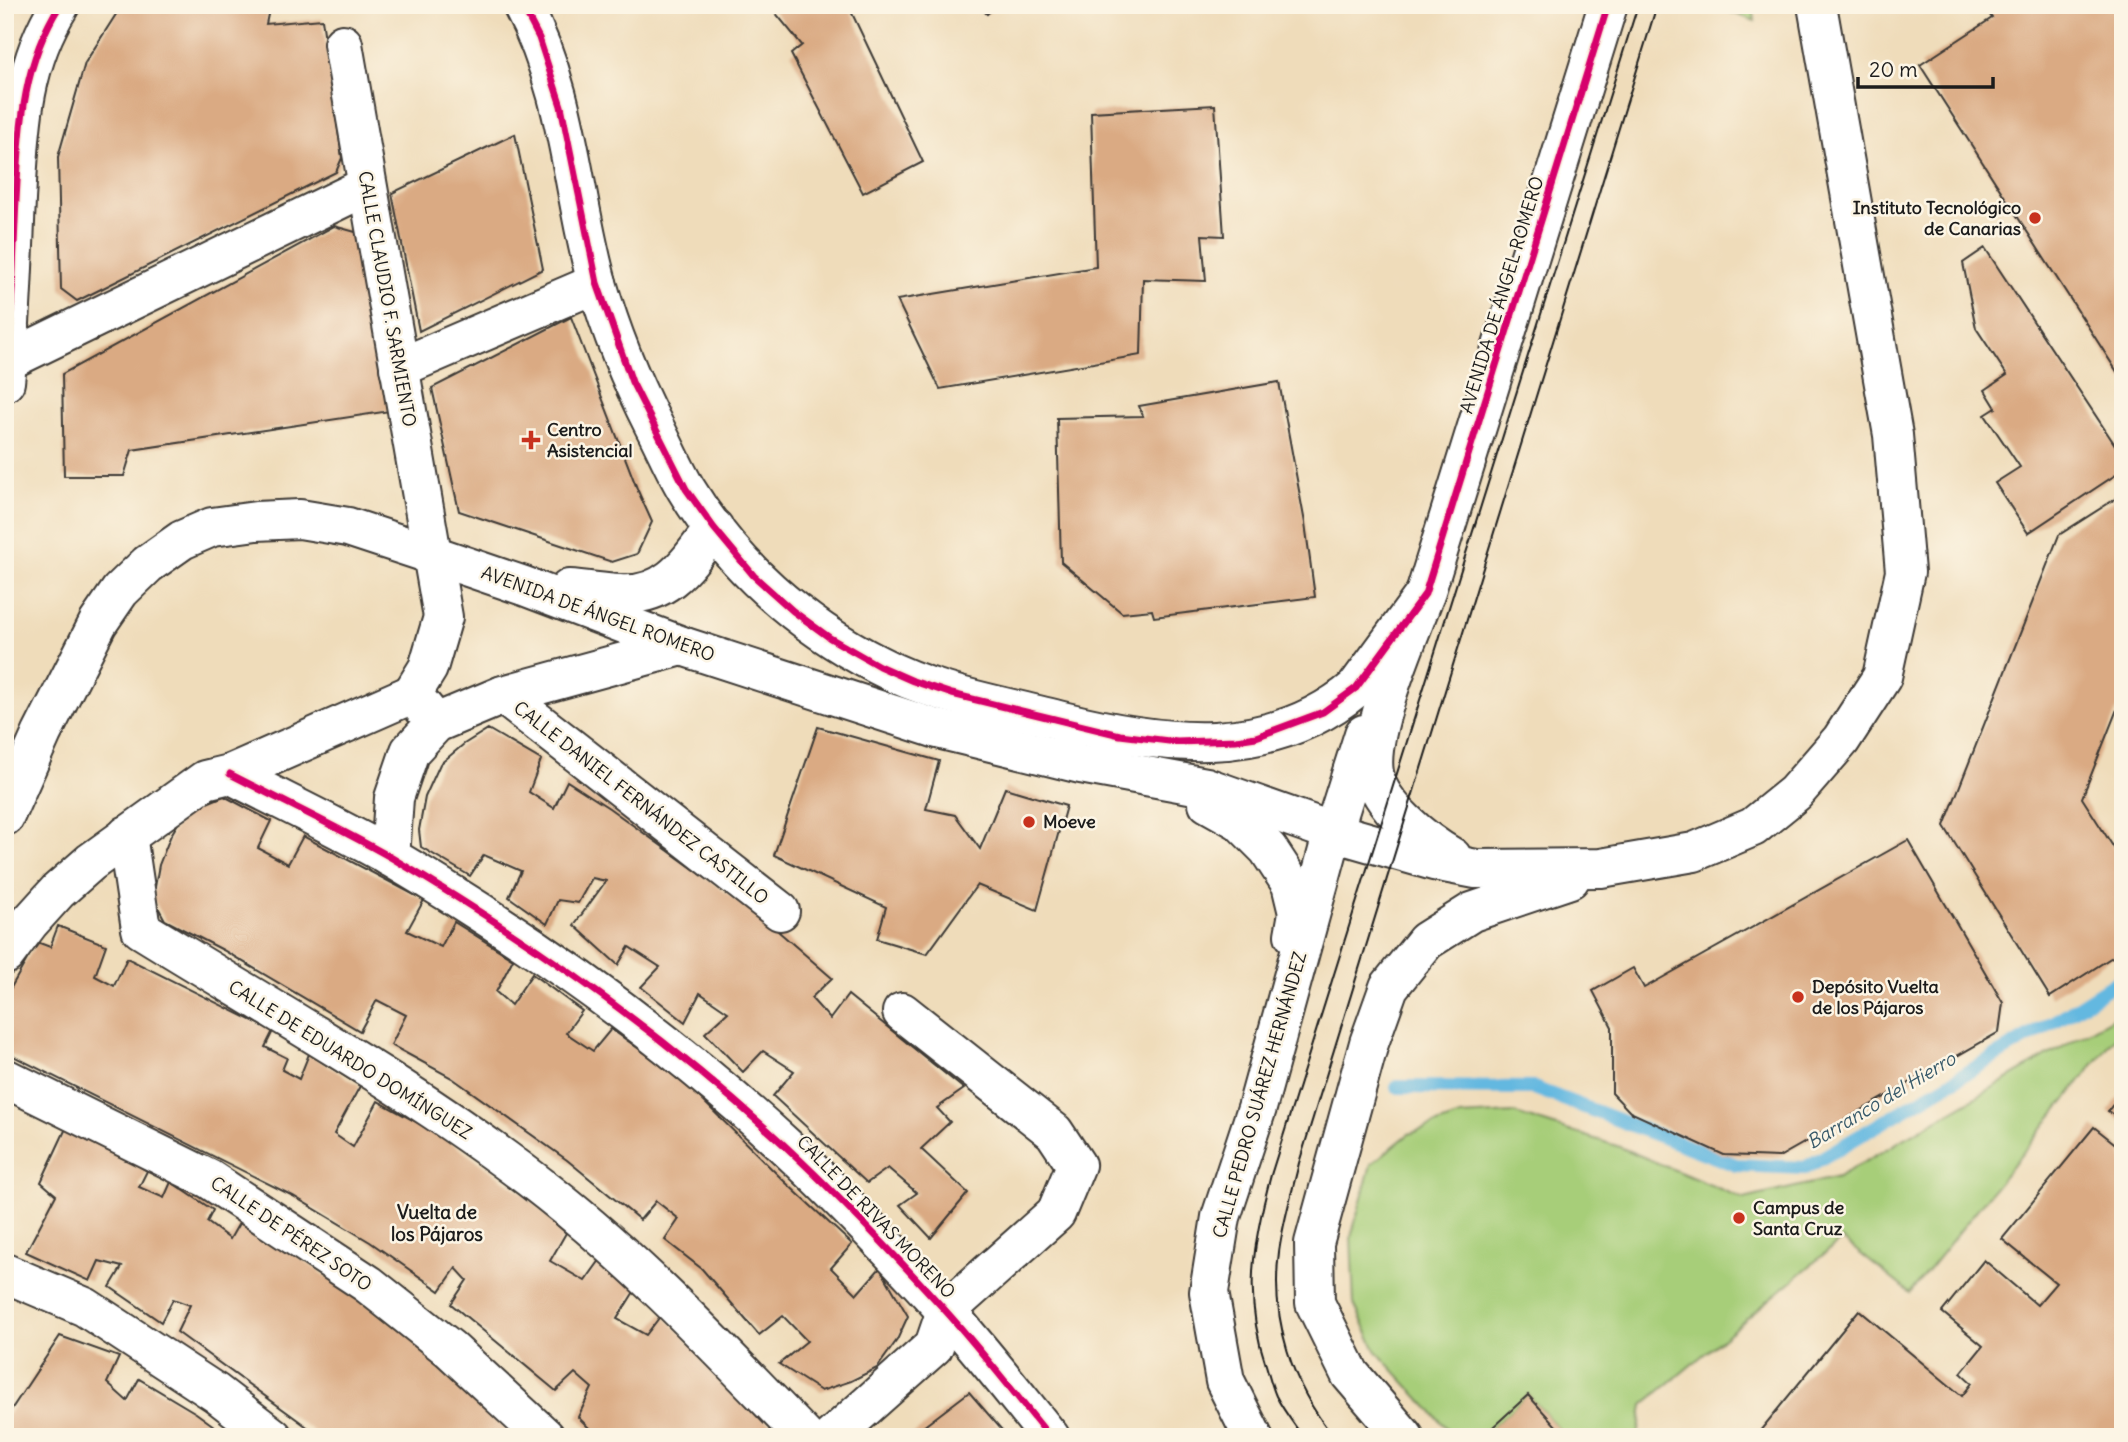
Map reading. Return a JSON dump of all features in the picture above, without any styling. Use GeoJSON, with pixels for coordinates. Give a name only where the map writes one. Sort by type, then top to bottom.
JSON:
{"type":"FeatureCollection","features":[{"type":"Feature","properties":{"kind":"street"},"geometry":{"type":"LineString","coordinates":[[6,371],[25,87],[39,43],[60,5]]}},
{"type":"Feature","properties":{"kind":"street"},"geometry":{"type":"LineString","coordinates":[[522,5],[539,37],[561,106],[597,283],[632,382],[686,489],[714,528],[754,576],[793,611],[830,638],[880,666],[952,694],[1120,735],[1177,741],[1236,740],[1256,737],[1323,712],[1356,688],[1425,594]]}},
{"type":"Feature","properties":{"kind":"street","name":"AVENIDA DE ÁNGEL ROMERO"},"geometry":{"type":"LineString","coordinates":[[1394,676],[1425,594],[1608,5]]}},
{"type":"Feature","properties":{"kind":"street"},"geometry":{"type":"LineString","coordinates":[[1797,5],[1826,54]]}},
{"type":"Feature","properties":{"kind":"street","name":"AVENIDA DE ÁNGEL ROMERO"},"geometry":{"type":"LineString","coordinates":[[5,816],[42,733],[98,623],[120,591],[148,564],[183,540],[212,527],[300,519],[348,527],[433,555],[524,586],[682,646],[934,728],[1081,764],[1206,787],[1333,832],[1434,861],[1476,869],[1601,868],[1694,852],[1753,827],[1795,793],[1841,740],[1882,677],[1905,572],[1893,435],[1817,5]]}},
{"type":"Feature","properties":{"kind":"street","name":"CALLE CLAUDIO F. SARMIENTO"},"geometry":{"type":"LineString","coordinates":[[343,44],[443,617],[428,668],[412,694]]}},
{"type":"Feature","properties":{"kind":"street"},"geometry":{"type":"LineString","coordinates":[[6,371],[367,186]]}},
{"type":"Feature","properties":{"kind":"street"},"geometry":{"type":"LineString","coordinates":[[399,368],[597,283]]}},
{"type":"Feature","properties":{"kind":"street"},"geometry":{"type":"LineString","coordinates":[[524,586],[620,594],[644,593],[666,584],[714,528]]}},
{"type":"Feature","properties":{"kind":"street"},"geometry":{"type":"LineString","coordinates":[[390,857],[394,798],[410,751],[436,723],[503,695],[682,646]]}},
{"type":"Feature","properties":{"kind":"street"},"geometry":{"type":"LineString","coordinates":[[1333,832],[1362,739],[1394,676]]}},
{"type":"Feature","properties":{"kind":"street"},"geometry":{"type":"LineString","coordinates":[[1394,676],[1373,748],[1374,775],[1387,802],[1419,834],[1443,852],[1476,869]]}},
{"type":"Feature","properties":{"kind":"street"},"geometry":{"type":"LineString","coordinates":[[5,955],[58,891],[91,862],[205,780],[230,775],[412,694],[436,723]]}},
{"type":"Feature","properties":{"kind":"street","name":"CALLE DANIEL FERNÁNDEZ CASTILLO"},"geometry":{"type":"LineString","coordinates":[[503,695],[780,911]]}},
{"type":"Feature","properties":{"kind":"street"},"geometry":{"type":"LineString","coordinates":[[5,741],[12,743],[42,733]]}},
{"type":"Feature","properties":{"kind":"street","name":"CALLE DE RIVAS MORENO"},"geometry":{"type":"LineString","coordinates":[[230,775],[390,857],[581,980],[675,1051],[783,1144],[843,1202],[946,1311],[1050,1437]]}},
{"type":"Feature","properties":{"kind":"street"},"geometry":{"type":"LineString","coordinates":[[1177,782],[1199,799],[1240,821],[1268,849],[1291,884],[1298,914],[1281,1021]]}},
{"type":"Feature","properties":{"kind":"street","name":"CALLE PEDRO SUÁREZ HERNÁNDEZ"},"geometry":{"type":"LineString","coordinates":[[1253,1437],[1225,1381],[1209,1292],[1221,1217],[1257,1108],[1333,832]]}},
{"type":"Feature","properties":{"kind":"street","name":"CALLE DE EDUARDO DOMÍNGUEZ"},"geometry":{"type":"LineString","coordinates":[[127,835],[141,929],[432,1108],[548,1193],[635,1266],[805,1437]]}},
{"type":"Feature","properties":{"kind":"street"},"geometry":{"type":"LineString","coordinates":[[1405,1437],[1350,1374],[1315,1303],[1314,1243],[1369,1043],[1390,987],[1426,941],[1472,912],[1601,868]]}},
{"type":"Feature","properties":{"kind":"street"},"geometry":{"type":"LineString","coordinates":[[832,1437],[934,1346],[946,1311],[1056,1213],[1076,1165],[1054,1132],[902,1012]]}},
{"type":"Feature","properties":{"kind":"street","name":"CALLE DE PÉREZ SOTO"},"geometry":{"type":"LineString","coordinates":[[5,1078],[209,1179],[368,1284],[450,1349],[545,1437]]}},
{"type":"Feature","properties":{"kind":"street"},"geometry":{"type":"LineString","coordinates":[[5,1273],[85,1307],[216,1393],[273,1437]]}},
{"type":"Feature","properties":{"kind":"green space"},"geometry":{"type":"Polygon","coordinates":[[[1711,5],[1753,5],[1755,21],[1711,5]]]}},
{"type":"Feature","properties":{"kind":"green space"},"geometry":{"type":"Polygon","coordinates":[[[2123,1012],[2123,1028],[1910,1293],[1842,1239],[1643,1405],[1638,1437],[1566,1437],[1528,1395],[1482,1437],[1455,1437],[1377,1352],[1354,1304],[1351,1237],[1371,1164],[1409,1134],[1460,1116],[1513,1113],[1617,1146],[1744,1199],[1838,1177],[2123,1012]]]}},
{"type":"Feature","properties":{"kind":"building"},"geometry":{"type":"Polygon","coordinates":[[[122,5],[270,5],[266,24],[322,19],[342,158],[336,172],[77,301],[61,289],[58,157],[85,63],[122,5]]]}},
{"type":"Feature","properties":{"kind":"building"},"geometry":{"type":"Polygon","coordinates":[[[769,5],[848,5],[923,162],[863,193],[791,54],[802,45],[769,5]]]}},
{"type":"Feature","properties":{"kind":"building"},"geometry":{"type":"Polygon","coordinates":[[[978,5],[997,5],[987,14],[978,5]]]}},
{"type":"Feature","properties":{"kind":"building","name":"Instituto Tecnológico de Canarias"},"geometry":{"type":"Polygon","coordinates":[[[1996,5],[2123,5],[2123,381],[1920,65],[1992,18],[1987,11],[1996,5]]]}},
{"type":"Feature","properties":{"kind":"building"},"geometry":{"type":"Polygon","coordinates":[[[1215,105],[1224,236],[1202,235],[1206,281],[1143,279],[1141,355],[940,389],[897,300],[1096,267],[1091,112],[1215,105]]]}},
{"type":"Feature","properties":{"kind":"building"},"geometry":{"type":"Polygon","coordinates":[[[515,134],[543,269],[419,331],[392,193],[515,134]]]}},
{"type":"Feature","properties":{"kind":"building"},"geometry":{"type":"Polygon","coordinates":[[[334,226],[359,233],[390,411],[132,450],[124,476],[64,476],[62,374],[334,226]]]}},
{"type":"Feature","properties":{"kind":"building"},"geometry":{"type":"Polygon","coordinates":[[[1985,248],[2123,457],[2123,470],[2028,533],[1995,483],[2020,467],[1985,415],[1996,408],[1985,390],[2007,375],[1976,328],[1963,263],[1985,248]]]}},
{"type":"Feature","properties":{"kind":"building","name":"Centro Asistencial"},"geometry":{"type":"Polygon","coordinates":[[[571,317],[652,522],[637,554],[612,562],[459,511],[432,388],[571,317]]]}},
{"type":"Feature","properties":{"kind":"building"},"geometry":{"type":"Polygon","coordinates":[[[1279,382],[1305,523],[1315,597],[1154,617],[1152,610],[1122,613],[1061,562],[1057,418],[1143,416],[1139,406],[1279,382]]]}},
{"type":"Feature","properties":{"kind":"building"},"geometry":{"type":"Polygon","coordinates":[[[2123,494],[2123,694],[2082,798],[2123,862],[2123,950],[2050,997],[1944,826],[2059,535],[2123,494]]]}},
{"type":"Feature","properties":{"kind":"building"},"geometry":{"type":"Polygon","coordinates":[[[818,727],[939,761],[926,809],[955,815],[980,849],[1005,788],[1066,806],[1037,910],[977,885],[927,954],[877,939],[886,907],[774,855],[818,727]]]}},
{"type":"Feature","properties":{"kind":"building"},"geometry":{"type":"Polygon","coordinates":[[[488,729],[541,760],[529,792],[554,808],[567,781],[609,808],[771,925],[832,978],[811,998],[830,1019],[848,995],[964,1089],[937,1108],[950,1122],[921,1149],[968,1193],[931,1238],[900,1205],[917,1193],[888,1168],[867,1183],[773,1096],[794,1071],[763,1051],[743,1072],[705,1033],[728,1012],[700,993],[685,1022],[641,987],[660,967],[629,947],[618,965],[574,925],[606,881],[592,878],[578,903],[558,900],[547,924],[509,897],[521,871],[484,855],[470,876],[421,847],[419,830],[425,797],[440,764],[488,729]]]}},
{"type":"Feature","properties":{"kind":"building"},"geometry":{"type":"Polygon","coordinates":[[[224,796],[271,821],[258,848],[288,864],[303,836],[424,900],[407,931],[441,947],[454,922],[513,959],[496,992],[511,1005],[532,974],[582,1011],[566,1033],[593,1051],[611,1029],[680,1078],[852,1244],[831,1268],[857,1294],[880,1268],[908,1316],[897,1340],[877,1368],[851,1381],[821,1391],[779,1364],[807,1341],[783,1316],[759,1335],[702,1269],[665,1240],[679,1219],[656,1201],[640,1220],[567,1160],[452,1078],[391,1045],[406,1015],[377,1000],[360,1031],[223,950],[165,920],[153,898],[159,865],[171,835],[185,812],[224,796]]]}},
{"type":"Feature","properties":{"kind":"building","name":"Depósito Vuelta de los Pájaros"},"geometry":{"type":"Polygon","coordinates":[[[1908,840],[2003,1003],[1999,1032],[1779,1157],[1724,1155],[1630,1112],[1612,1093],[1612,1027],[1593,991],[1633,968],[1644,988],[1908,840]]]}},
{"type":"Feature","properties":{"kind":"building"},"geometry":{"type":"Polygon","coordinates":[[[58,926],[106,945],[95,976],[114,986],[127,958],[273,1031],[265,1047],[287,1058],[282,1070],[299,1079],[309,1054],[360,1086],[334,1134],[353,1147],[378,1101],[442,1136],[524,1194],[566,1233],[550,1261],[585,1281],[603,1256],[637,1287],[617,1319],[646,1335],[662,1314],[773,1427],[763,1437],[639,1437],[634,1432],[629,1437],[598,1437],[578,1417],[592,1388],[575,1373],[556,1391],[451,1304],[467,1280],[456,1268],[440,1291],[370,1242],[293,1196],[5,1052],[5,998],[37,942],[50,947],[58,926]]]}},
{"type":"Feature","properties":{"kind":"building"},"geometry":{"type":"Polygon","coordinates":[[[2123,1092],[2123,1122],[2108,1111],[2123,1092]]]}},
{"type":"Feature","properties":{"kind":"building"},"geometry":{"type":"Polygon","coordinates":[[[68,1124],[147,1171],[139,1187],[164,1198],[171,1182],[213,1210],[207,1222],[230,1239],[242,1218],[410,1334],[526,1437],[321,1437],[177,1332],[190,1305],[173,1299],[161,1322],[110,1287],[122,1267],[99,1261],[90,1281],[26,1252],[56,1195],[41,1182],[68,1124]]]}},
{"type":"Feature","properties":{"kind":"building"},"geometry":{"type":"Polygon","coordinates":[[[2094,1127],[2123,1150],[2123,1437],[1755,1437],[1859,1310],[1962,1396],[1972,1383],[1961,1373],[1983,1346],[1942,1312],[1984,1260],[2037,1305],[2056,1283],[2002,1239],[2094,1127]]]}},
{"type":"Feature","properties":{"kind":"building"},"geometry":{"type":"Polygon","coordinates":[[[60,1336],[119,1357],[107,1383],[127,1401],[139,1379],[196,1413],[229,1437],[5,1437],[5,1419],[60,1336]]]}},
{"type":"Feature","properties":{"kind":"building"},"geometry":{"type":"Polygon","coordinates":[[[969,1392],[1008,1437],[910,1437],[969,1392]]]}},
{"type":"Feature","properties":{"kind":"building"},"geometry":{"type":"Polygon","coordinates":[[[1528,1395],[1566,1437],[1482,1437],[1528,1395]]]}},
{"type":"Feature","properties":{"kind":"waterway","name":"Barranco del Hierro"},"geometry":{"type":"LineString","coordinates":[[1397,1087],[1534,1088],[1736,1165],[1805,1168],[2067,1014],[2123,978]]}},
{"type":"Feature","properties":{"kind":"tram line"},"geometry":{"type":"LineString","coordinates":[[1303,1437],[1275,1392],[1259,1340],[1253,1293],[1259,1224],[1271,1175],[1638,5]]}},
{"type":"Feature","properties":{"kind":"tram line"},"geometry":{"type":"LineString","coordinates":[[1334,1437],[1306,1396],[1287,1350],[1281,1327],[1277,1277],[1285,1219],[1299,1163],[1657,5]]}},
{"type":"Feature","properties":{"kind":"cycle path"},"geometry":{"type":"LineString","coordinates":[[5,382],[21,124],[37,52],[60,5]]}},
{"type":"Feature","properties":{"kind":"cycle path"},"geometry":{"type":"LineString","coordinates":[[522,5],[539,38],[561,106],[597,283],[632,382],[686,489],[754,576],[793,611],[830,638],[879,666],[913,681],[952,694],[1120,735],[1177,742],[1256,737],[1323,712],[1356,688],[1425,594],[1608,5]]}},
{"type":"Feature","properties":{"kind":"cycle path"},"geometry":{"type":"LineString","coordinates":[[230,774],[372,847],[444,889],[596,991],[692,1065],[784,1145],[866,1226],[958,1325],[1050,1437]]}},
{"type":"Feature","properties":{"kind":"place","name":"Instituto Tecnológico de Canarias"},"geometry":{"type":"Point","coordinates":[2035,218]}},
{"type":"Feature","properties":{"kind":"place","name":"Centro Asistencial"},"geometry":{"type":"Point","coordinates":[531,440]}},
{"type":"Feature","properties":{"kind":"place","name":"Moeve"},"geometry":{"type":"Point","coordinates":[1029,822]}},
{"type":"Feature","properties":{"kind":"place","name":"Depósito Vuelta de los Pájaros"},"geometry":{"type":"Point","coordinates":[1798,997]}},
{"type":"Feature","properties":{"kind":"place","name":"Campus de Santa Cruz"},"geometry":{"type":"Point","coordinates":[1739,1218]}},
{"type":"Feature","properties":{"kind":"district","name":"Vuelta de los Pájaros"},"geometry":{"type":"Point","coordinates":[437,1223]}}]}
